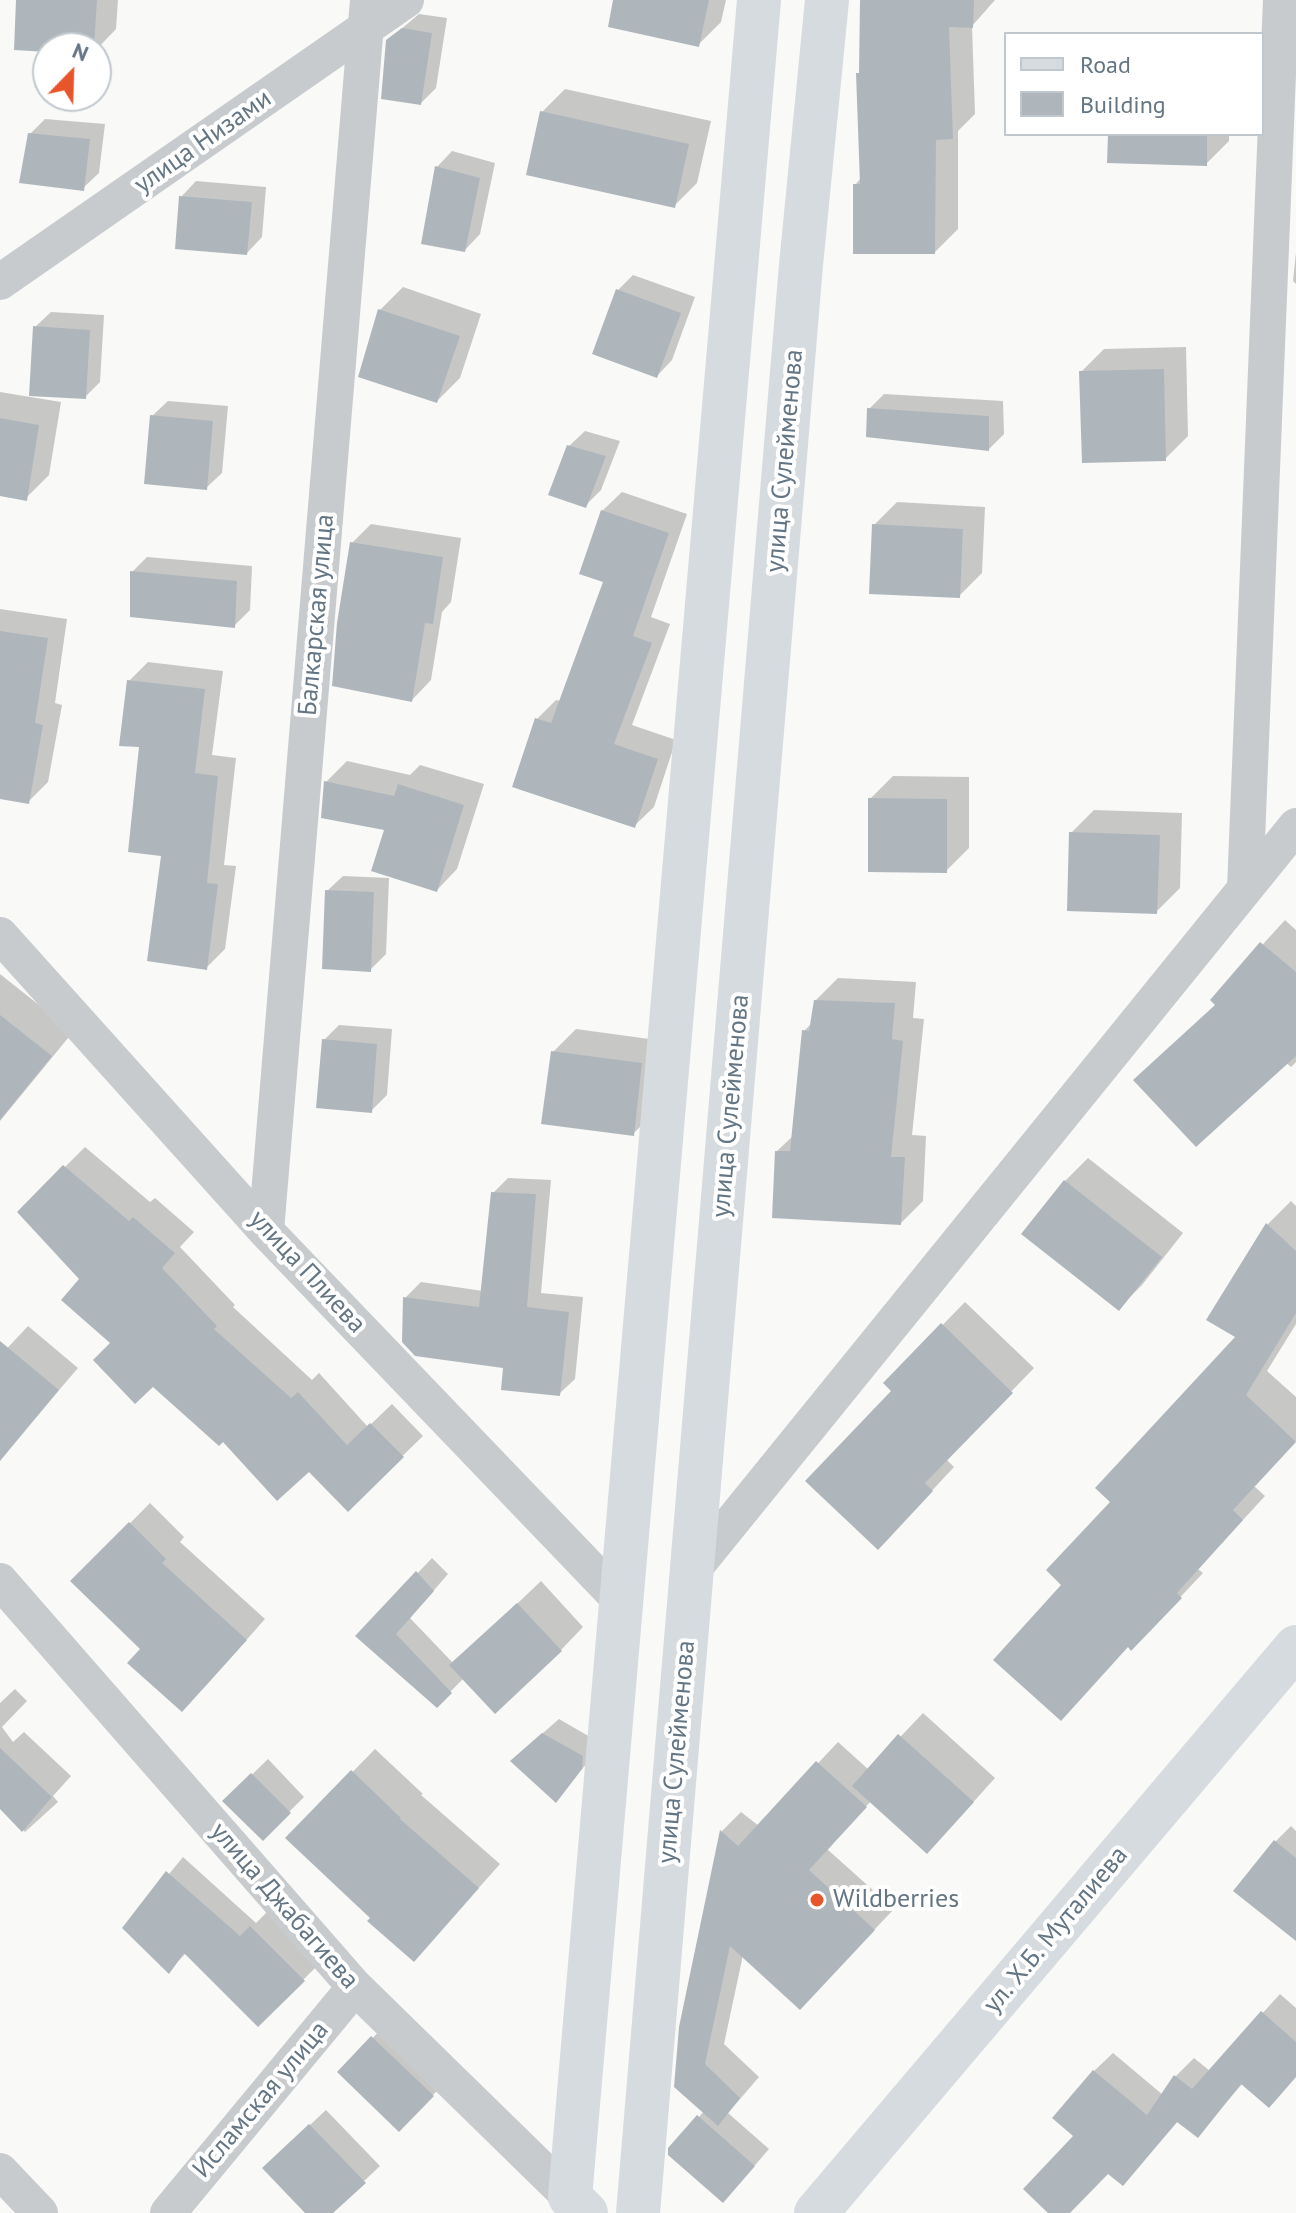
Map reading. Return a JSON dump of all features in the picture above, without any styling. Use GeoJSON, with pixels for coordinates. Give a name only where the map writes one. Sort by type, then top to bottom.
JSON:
{"type":"FeatureCollection","features":[{"type":"Feature","properties":{"kind":"main road"},"geometry":{"type":"LineString","coordinates":[[578,2205],[622,1602],[759,0]]}},
{"type":"Feature","properties":{"kind":"main road","name":"улица Сулейменова"},"geometry":{"type":"LineString","coordinates":[[638,2213],[799,297],[827,0]]}},
{"type":"Feature","properties":{"kind":"main road","name":"ул. Х.Б. Муталиева"},"geometry":{"type":"LineString","coordinates":[[816,2213],[1296,1647]]}},
{"type":"Feature","properties":{"kind":"street","name":"улица Низами"},"geometry":{"type":"LineString","coordinates":[[0,282],[367,14],[406,0]]}},
{"type":"Feature","properties":{"kind":"street"},"geometry":{"type":"LineString","coordinates":[[1245,889],[1281,0]]}},
{"type":"Feature","properties":{"kind":"street","name":"Балкарская улица"},"geometry":{"type":"LineString","coordinates":[[266,1231],[367,14]]}},
{"type":"Feature","properties":{"kind":"street"},"geometry":{"type":"LineString","coordinates":[[692,1571],[1296,826]]}},
{"type":"Feature","properties":{"kind":"street","name":"улица Плиева"},"geometry":{"type":"LineString","coordinates":[[0,935],[266,1231],[622,1602]]}},
{"type":"Feature","properties":{"kind":"street","name":"улица Джабагиева"},"geometry":{"type":"LineString","coordinates":[[0,1581],[355,1987],[578,2205]]}},
{"type":"Feature","properties":{"kind":"street","name":"Исламская улица"},"geometry":{"type":"LineString","coordinates":[[168,2213],[355,1987]]}},
{"type":"Feature","properties":{"kind":"street"},"geometry":{"type":"LineString","coordinates":[[0,2171],[40,2213]]}},
{"type":"Feature","properties":{"kind":"building"},"geometry":{"type":"Polygon","coordinates":[[[16,0],[97,0],[95,32],[32,32],[32,51],[14,50],[16,0]]]}},
{"type":"Feature","properties":{"kind":"building"},"geometry":{"type":"Polygon","coordinates":[[[613,0],[709,0],[699,47],[608,27],[613,0]]]}},
{"type":"Feature","properties":{"kind":"building"},"geometry":{"type":"Polygon","coordinates":[[[860,0],[974,0],[973,28],[949,27],[953,139],[936,140],[935,254],[853,254],[853,184],[860,184],[856,73],[859,73],[860,0]]]}},
{"type":"Feature","properties":{"kind":"building"},"geometry":{"type":"Polygon","coordinates":[[[402,28],[432,33],[421,105],[381,99],[386,40],[402,28]]]}},
{"type":"Feature","properties":{"kind":"building"},"geometry":{"type":"Polygon","coordinates":[[[540,111],[689,144],[675,208],[526,175],[540,111]]]}},
{"type":"Feature","properties":{"kind":"building"},"geometry":{"type":"Polygon","coordinates":[[[28,133],[90,139],[84,191],[19,183],[28,133]]]}},
{"type":"Feature","properties":{"kind":"building"},"geometry":{"type":"Polygon","coordinates":[[[1108,136],[1207,136],[1207,166],[1107,163],[1108,136]]]}},
{"type":"Feature","properties":{"kind":"building"},"geometry":{"type":"Polygon","coordinates":[[[435,166],[480,178],[465,252],[421,244],[435,166]]]}},
{"type":"Feature","properties":{"kind":"building"},"geometry":{"type":"Polygon","coordinates":[[[179,196],[252,202],[247,255],[175,249],[179,196]]]}},
{"type":"Feature","properties":{"kind":"building"},"geometry":{"type":"Polygon","coordinates":[[[616,289],[681,313],[657,378],[592,354],[616,289]]]}},
{"type":"Feature","properties":{"kind":"building"},"geometry":{"type":"Polygon","coordinates":[[[378,309],[460,336],[437,403],[358,377],[378,309]]]}},
{"type":"Feature","properties":{"kind":"building"},"geometry":{"type":"Polygon","coordinates":[[[33,326],[90,330],[86,399],[29,396],[33,326]]]}},
{"type":"Feature","properties":{"kind":"building"},"geometry":{"type":"Polygon","coordinates":[[[1164,369],[1166,461],[1082,463],[1079,371],[1164,369]]]}},
{"type":"Feature","properties":{"kind":"building"},"geometry":{"type":"Polygon","coordinates":[[[867,408],[989,416],[989,451],[866,437],[867,408]]]}},
{"type":"Feature","properties":{"kind":"building"},"geometry":{"type":"Polygon","coordinates":[[[150,415],[213,421],[207,490],[144,484],[150,415]]]}},
{"type":"Feature","properties":{"kind":"building"},"geometry":{"type":"Polygon","coordinates":[[[0,418],[39,425],[27,501],[0,496],[0,418]]]}},
{"type":"Feature","properties":{"kind":"building"},"geometry":{"type":"Polygon","coordinates":[[[567,445],[606,456],[586,508],[548,495],[567,445]]]}},
{"type":"Feature","properties":{"kind":"building"},"geometry":{"type":"Polygon","coordinates":[[[601,510],[669,533],[633,636],[652,643],[614,744],[658,759],[635,828],[512,787],[535,718],[551,723],[603,582],[579,574],[601,510]]]}},
{"type":"Feature","properties":{"kind":"building"},"geometry":{"type":"Polygon","coordinates":[[[872,524],[963,529],[960,598],[869,594],[872,524]]]}},
{"type":"Feature","properties":{"kind":"building"},"geometry":{"type":"Polygon","coordinates":[[[350,542],[443,557],[433,624],[425,623],[412,702],[332,686],[337,623],[350,542]]]}},
{"type":"Feature","properties":{"kind":"building"},"geometry":{"type":"Polygon","coordinates":[[[130,571],[237,581],[235,628],[130,617],[130,571]]]}},
{"type":"Feature","properties":{"kind":"building"},"geometry":{"type":"Polygon","coordinates":[[[0,631],[48,638],[35,723],[43,725],[29,804],[0,799],[0,631]]]}},
{"type":"Feature","properties":{"kind":"building"},"geometry":{"type":"Polygon","coordinates":[[[127,680],[205,689],[195,773],[218,776],[207,883],[218,884],[207,970],[147,961],[161,856],[128,852],[139,747],[119,746],[127,680]]]}},
{"type":"Feature","properties":{"kind":"building"},"geometry":{"type":"Polygon","coordinates":[[[324,781],[394,796],[398,784],[464,805],[437,892],[371,871],[384,830],[321,818],[324,781]]]}},
{"type":"Feature","properties":{"kind":"building"},"geometry":{"type":"Polygon","coordinates":[[[868,798],[947,799],[947,873],[868,872],[868,798]]]}},
{"type":"Feature","properties":{"kind":"building"},"geometry":{"type":"Polygon","coordinates":[[[1069,832],[1160,835],[1157,914],[1067,911],[1069,832]]]}},
{"type":"Feature","properties":{"kind":"building"},"geometry":{"type":"Polygon","coordinates":[[[325,890],[374,892],[371,972],[322,969],[325,890]]]}},
{"type":"Feature","properties":{"kind":"building"},"geometry":{"type":"Polygon","coordinates":[[[1260,942],[1296,972],[1296,1056],[1196,1147],[1133,1080],[1215,1005],[1210,1000],[1260,942]]]}},
{"type":"Feature","properties":{"kind":"building"},"geometry":{"type":"Polygon","coordinates":[[[814,1000],[895,1003],[892,1039],[903,1041],[891,1157],[905,1157],[901,1225],[772,1218],[775,1151],[790,1151],[802,1030],[809,1031],[814,1000]]]}},
{"type":"Feature","properties":{"kind":"building"},"geometry":{"type":"Polygon","coordinates":[[[0,1015],[52,1056],[0,1120],[0,1015]]]}},
{"type":"Feature","properties":{"kind":"building"},"geometry":{"type":"Polygon","coordinates":[[[322,1039],[377,1044],[372,1113],[316,1108],[322,1039]]]}},
{"type":"Feature","properties":{"kind":"building"},"geometry":{"type":"Polygon","coordinates":[[[551,1051],[642,1063],[634,1136],[541,1124],[551,1051]]]}},
{"type":"Feature","properties":{"kind":"building"},"geometry":{"type":"Polygon","coordinates":[[[63,1165],[129,1221],[133,1217],[175,1253],[162,1268],[217,1326],[214,1329],[291,1398],[298,1392],[347,1445],[370,1423],[404,1457],[348,1512],[309,1472],[277,1501],[223,1442],[219,1446],[153,1387],[135,1404],[93,1360],[110,1343],[61,1300],[79,1279],[17,1212],[63,1165]]]}},
{"type":"Feature","properties":{"kind":"building"},"geometry":{"type":"Polygon","coordinates":[[[1064,1180],[1162,1257],[1119,1311],[1021,1234],[1064,1180]]]}},
{"type":"Feature","properties":{"kind":"building"},"geometry":{"type":"Polygon","coordinates":[[[491,1192],[536,1194],[527,1307],[569,1312],[560,1396],[501,1390],[503,1368],[415,1356],[402,1342],[403,1297],[479,1307],[491,1192]]]}},
{"type":"Feature","properties":{"kind":"building"},"geometry":{"type":"Polygon","coordinates":[[[1266,1223],[1296,1251],[1296,1313],[1246,1395],[1296,1442],[1233,1510],[1243,1520],[1177,1593],[1182,1598],[1131,1651],[1128,1647],[1061,1721],[993,1660],[1061,1585],[1046,1570],[1110,1502],[1095,1488],[1235,1337],[1206,1320],[1266,1223]]]}},
{"type":"Feature","properties":{"kind":"building"},"geometry":{"type":"Polygon","coordinates":[[[941,1323],[1013,1393],[925,1483],[933,1491],[878,1550],[805,1481],[891,1391],[883,1383],[941,1323]]]}},
{"type":"Feature","properties":{"kind":"building"},"geometry":{"type":"Polygon","coordinates":[[[0,1341],[59,1390],[0,1461],[0,1341]]]}},
{"type":"Feature","properties":{"kind":"building"},"geometry":{"type":"Polygon","coordinates":[[[129,1522],[166,1559],[162,1563],[247,1640],[182,1712],[127,1663],[140,1649],[70,1581],[129,1522]]]}},
{"type":"Feature","properties":{"kind":"building"},"geometry":{"type":"Polygon","coordinates":[[[416,1571],[434,1591],[396,1634],[452,1693],[437,1708],[355,1636],[416,1571]]]}},
{"type":"Feature","properties":{"kind":"building"},"geometry":{"type":"Polygon","coordinates":[[[517,1603],[562,1651],[495,1714],[449,1665],[517,1603]]]}},
{"type":"Feature","properties":{"kind":"building"},"geometry":{"type":"Polygon","coordinates":[[[542,1733],[583,1756],[582,1769],[556,1803],[510,1761],[542,1733]]]}},
{"type":"Feature","properties":{"kind":"building"},"geometry":{"type":"Polygon","coordinates":[[[898,1734],[974,1802],[927,1854],[852,1786],[898,1734]]]}},
{"type":"Feature","properties":{"kind":"building"},"geometry":{"type":"Polygon","coordinates":[[[0,1748],[52,1797],[22,1832],[0,1809],[0,1748]]]}},
{"type":"Feature","properties":{"kind":"building"},"geometry":{"type":"Polygon","coordinates":[[[816,1761],[867,1807],[809,1870],[875,1930],[800,2010],[730,1946],[705,2064],[740,2098],[718,2126],[674,2087],[679,2027],[720,1830],[738,1846],[816,1761]]]}},
{"type":"Feature","properties":{"kind":"building"},"geometry":{"type":"Polygon","coordinates":[[[351,1770],[400,1819],[479,1888],[414,1962],[367,1921],[370,1918],[285,1838],[351,1770]]]}},
{"type":"Feature","properties":{"kind":"building"},"geometry":{"type":"Polygon","coordinates":[[[251,1773],[291,1813],[263,1841],[222,1801],[251,1773]]]}},
{"type":"Feature","properties":{"kind":"building"},"geometry":{"type":"Polygon","coordinates":[[[1274,1840],[1296,1858],[1296,1941],[1233,1891],[1274,1840]]]}},
{"type":"Feature","properties":{"kind":"building"},"geometry":{"type":"Polygon","coordinates":[[[166,1871],[240,1936],[250,1926],[305,1981],[258,2027],[184,1953],[169,1974],[122,1928],[166,1871]]]}},
{"type":"Feature","properties":{"kind":"building"},"geometry":{"type":"Polygon","coordinates":[[[1261,2011],[1296,2042],[1296,2077],[1269,2108],[1241,2084],[1198,2138],[1177,2122],[1123,2186],[1108,2174],[1070,2213],[1048,2213],[1023,2189],[1073,2136],[1052,2118],[1093,2070],[1147,2115],[1174,2075],[1192,2089],[1261,2011]]]}},
{"type":"Feature","properties":{"kind":"building"},"geometry":{"type":"Polygon","coordinates":[[[371,2036],[434,2096],[399,2132],[337,2072],[371,2036]]]}},
{"type":"Feature","properties":{"kind":"building"},"geometry":{"type":"Polygon","coordinates":[[[697,2115],[755,2166],[723,2203],[668,2155],[668,2148],[697,2115]]]}},
{"type":"Feature","properties":{"kind":"building"},"geometry":{"type":"Polygon","coordinates":[[[309,2124],[366,2183],[333,2213],[305,2213],[262,2168],[309,2124]]]}},
{"type":"Feature","properties":{"kind":"place","name":"Wildberries"},"geometry":{"type":"Point","coordinates":[817,1900]}}]}
